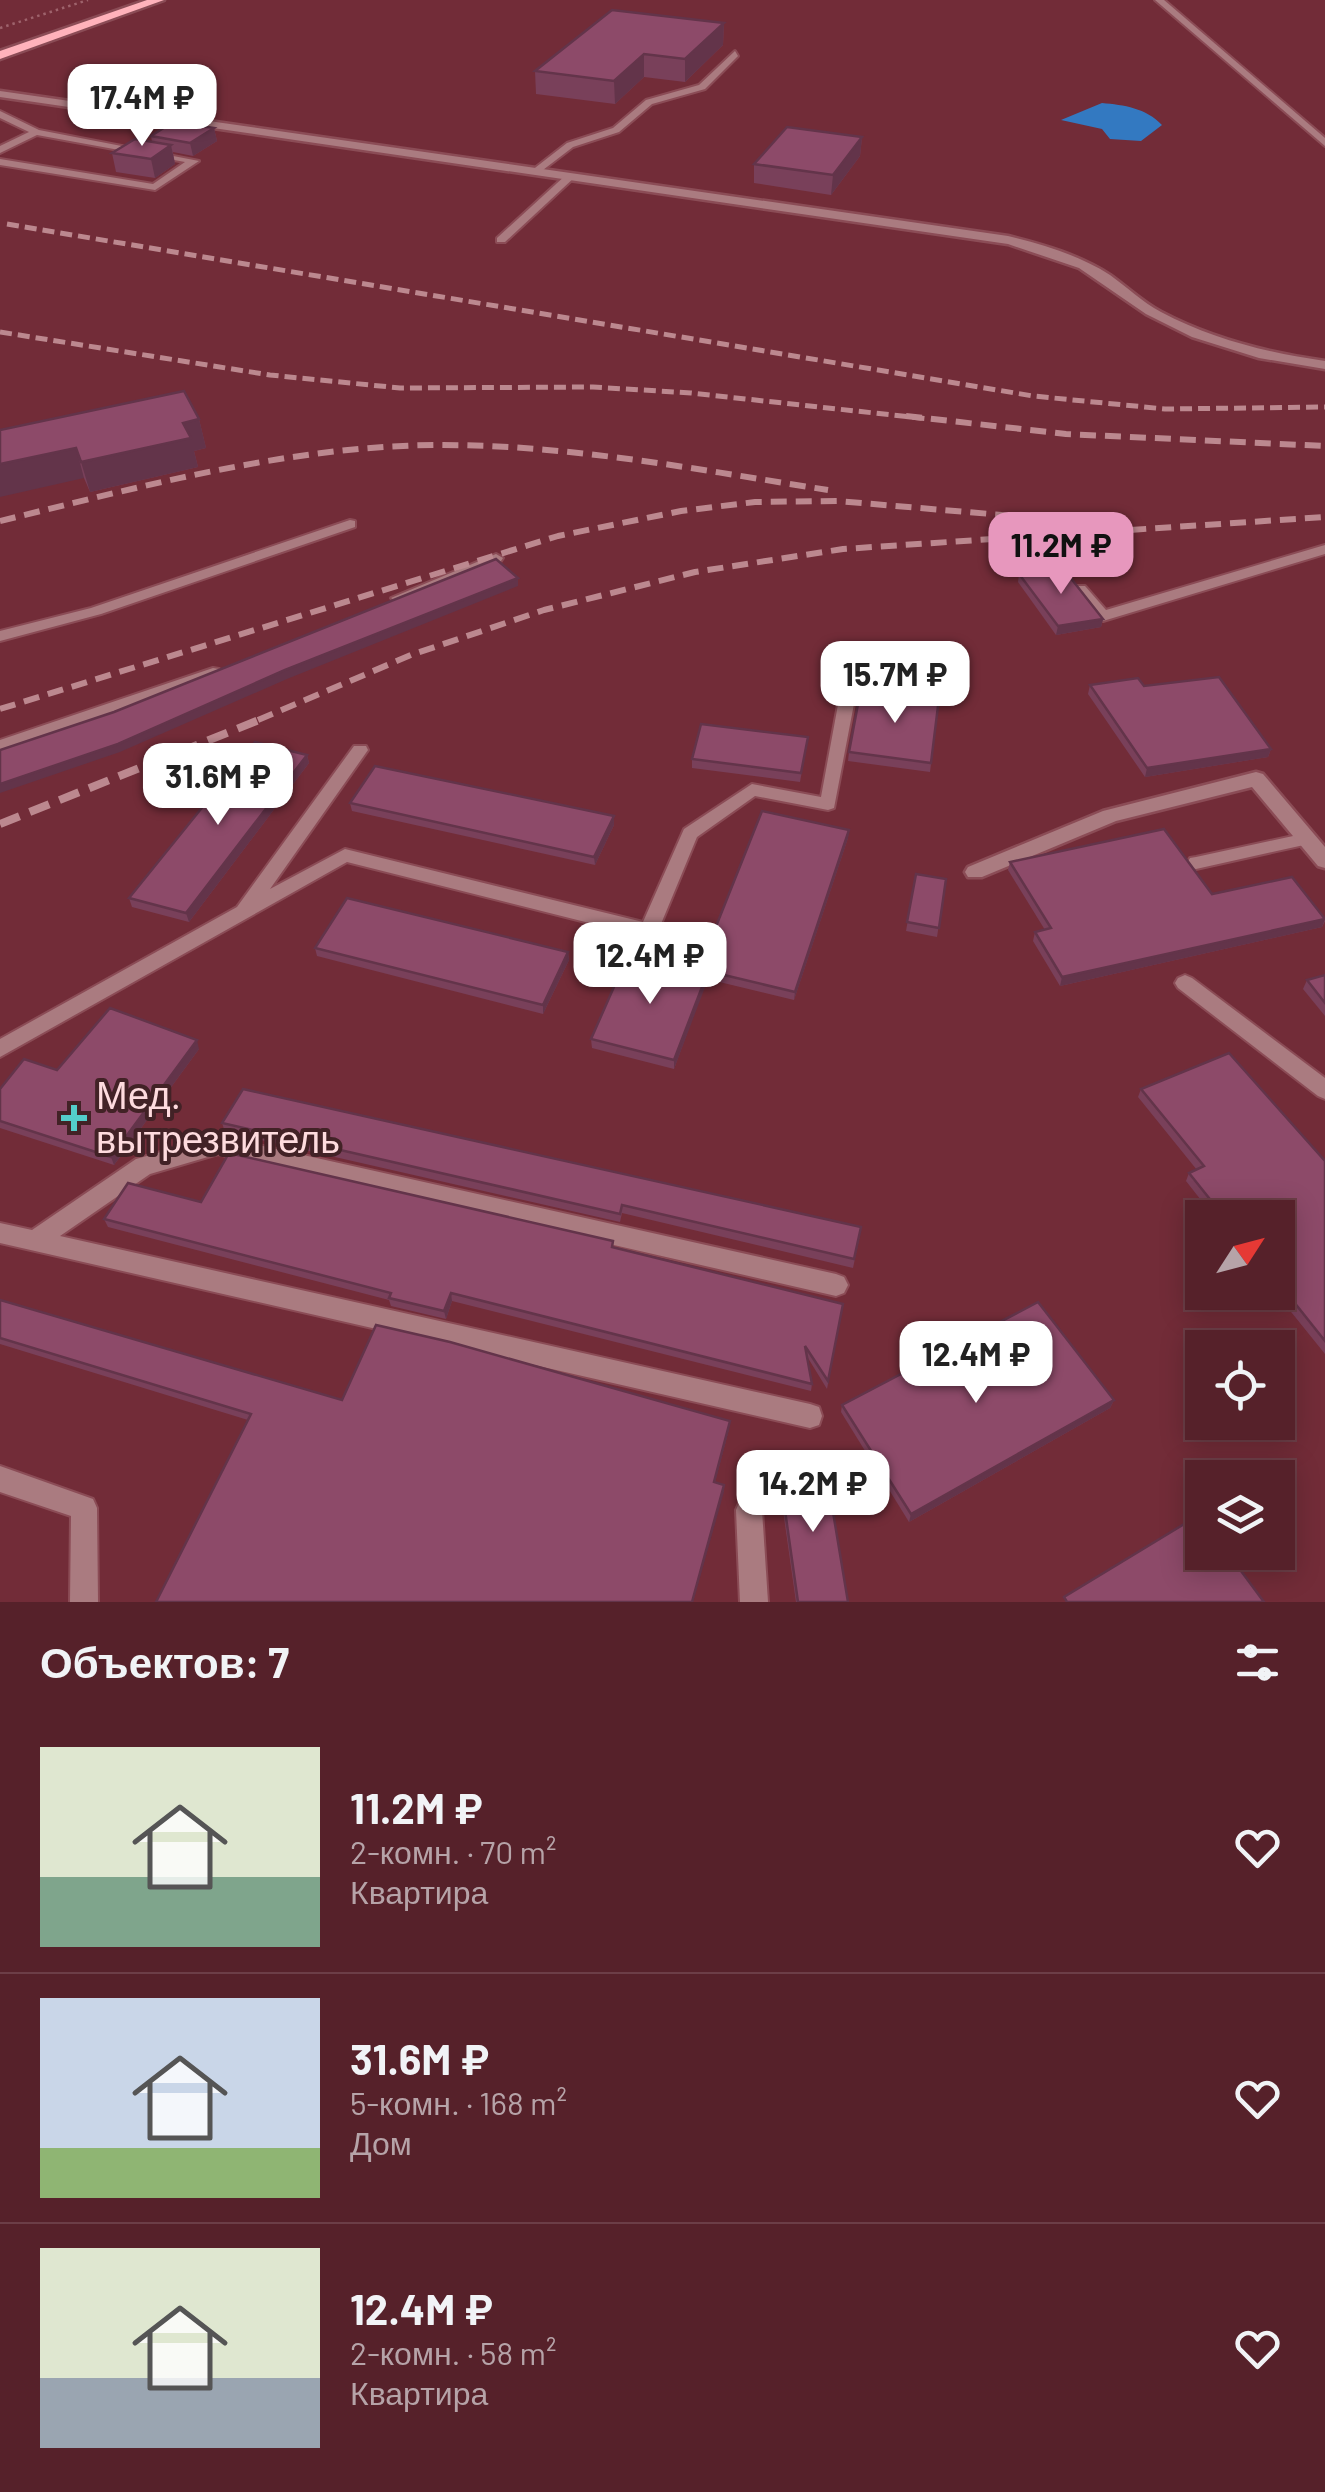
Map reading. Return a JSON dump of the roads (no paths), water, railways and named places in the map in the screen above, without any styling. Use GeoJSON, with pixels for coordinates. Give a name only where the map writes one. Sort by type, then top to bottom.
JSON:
{"type":"FeatureCollection","features":[{"type":"Feature","properties":{"kind":"main road"},"geometry":{"type":"LineString","coordinates":[[0,46],[136,0]]}},
{"type":"Feature","properties":{"kind":"main road"},"geometry":{"type":"LineString","coordinates":[[0,54],[158,0]]}},
{"type":"Feature","properties":{"kind":"street"},"geometry":{"type":"LineString","coordinates":[[0,94],[1008,240],[1058,252],[1104,278],[1152,313],[1214,342],[1280,360],[1325,365]]}},
{"type":"Feature","properties":{"kind":"street"},"geometry":{"type":"LineString","coordinates":[[975,872],[1110,816],[1256,779],[1325,861]]}},
{"type":"Feature","properties":{"kind":"lane"},"geometry":{"type":"LineString","coordinates":[[1159,0],[1325,143]]}},
{"type":"Feature","properties":{"kind":"lane"},"geometry":{"type":"LineString","coordinates":[[536,171],[570,145],[616,130],[649,102],[702,87],[736,54]]}},
{"type":"Feature","properties":{"kind":"lane"},"geometry":{"type":"LineString","coordinates":[[0,114],[36,132],[194,161],[155,186],[0,162]]}},
{"type":"Feature","properties":{"kind":"lane"},"geometry":{"type":"LineString","coordinates":[[0,150],[36,132]]}},
{"type":"Feature","properties":{"kind":"lane"},"geometry":{"type":"LineString","coordinates":[[502,240],[571,176]]}},
{"type":"Feature","properties":{"kind":"lane"},"geometry":{"type":"LineString","coordinates":[[0,636],[96,611],[350,524]]}},
{"type":"Feature","properties":{"kind":"lane"},"geometry":{"type":"LineString","coordinates":[[1080,589],[1103,616],[1325,549]]}},
{"type":"Feature","properties":{"kind":"lane"},"geometry":{"type":"LineString","coordinates":[[386,603],[496,558]]}},
{"type":"Feature","properties":{"kind":"lane"},"geometry":{"type":"LineString","coordinates":[[0,746],[222,670]]}},
{"type":"Feature","properties":{"kind":"lane"},"geometry":{"type":"LineString","coordinates":[[0,1049],[345,855],[649,930],[690,832],[752,790],[828,804],[850,683]]}},
{"type":"Feature","properties":{"kind":"lane"},"geometry":{"type":"LineString","coordinates":[[242,913],[360,750]]}},
{"type":"Feature","properties":{"kind":"lane"},"geometry":{"type":"LineString","coordinates":[[1196,864],[1306,839]]}},
{"type":"Feature","properties":{"kind":"lane"},"geometry":{"type":"LineString","coordinates":[[1184,983],[1325,1090]]}},
{"type":"Feature","properties":{"kind":"lane"},"geometry":{"type":"LineString","coordinates":[[35,1241],[144,1166],[218,1145],[836,1285]]}},
{"type":"Feature","properties":{"kind":"lane"},"geometry":{"type":"LineString","coordinates":[[0,1233],[810,1416]]}},
{"type":"Feature","properties":{"kind":"lane"},"geometry":{"type":"LineString","coordinates":[[0,1480],[84,1508],[84,1602]]}},
{"type":"Feature","properties":{"kind":"lane"},"geometry":{"type":"LineString","coordinates":[[750,1510],[754,1602]]}},
{"type":"Feature","properties":{"kind":"water"},"geometry":{"type":"Polygon","coordinates":[[[1102,103],[1142,111],[1162,125],[1141,141],[1110,139],[1102,129],[1061,120],[1102,103]]]}},
{"type":"Feature","properties":{"kind":"railway"},"geometry":{"type":"LineString","coordinates":[[7,224],[1033,396],[1165,409],[1325,407]]}},
{"type":"Feature","properties":{"kind":"railway"},"geometry":{"type":"LineString","coordinates":[[0,332],[270,375],[400,388],[593,387],[691,393],[929,419]]}},
{"type":"Feature","properties":{"kind":"railway"},"geometry":{"type":"LineString","coordinates":[[906,416],[1066,434],[1325,446]]}},
{"type":"Feature","properties":{"kind":"railway"},"geometry":{"type":"LineString","coordinates":[[0,521],[219,470],[386,447],[539,449],[828,490]]}},
{"type":"Feature","properties":{"kind":"railway"},"geometry":{"type":"LineString","coordinates":[[0,709],[558,536],[681,511],[755,502],[837,501],[1085,522]]}},
{"type":"Feature","properties":{"kind":"railway"},"geometry":{"type":"LineString","coordinates":[[258,720],[411,655],[544,610],[695,572],[843,549],[1325,517]]}},
{"type":"Feature","properties":{"kind":"railway"},"geometry":{"type":"LineString","coordinates":[[0,824],[264,718]]}},
{"type":"Feature","properties":{"kind":"place","name":"Мед. вытрезвитель"},"geometry":{"type":"Point","coordinates":[74,1118]}}]}
